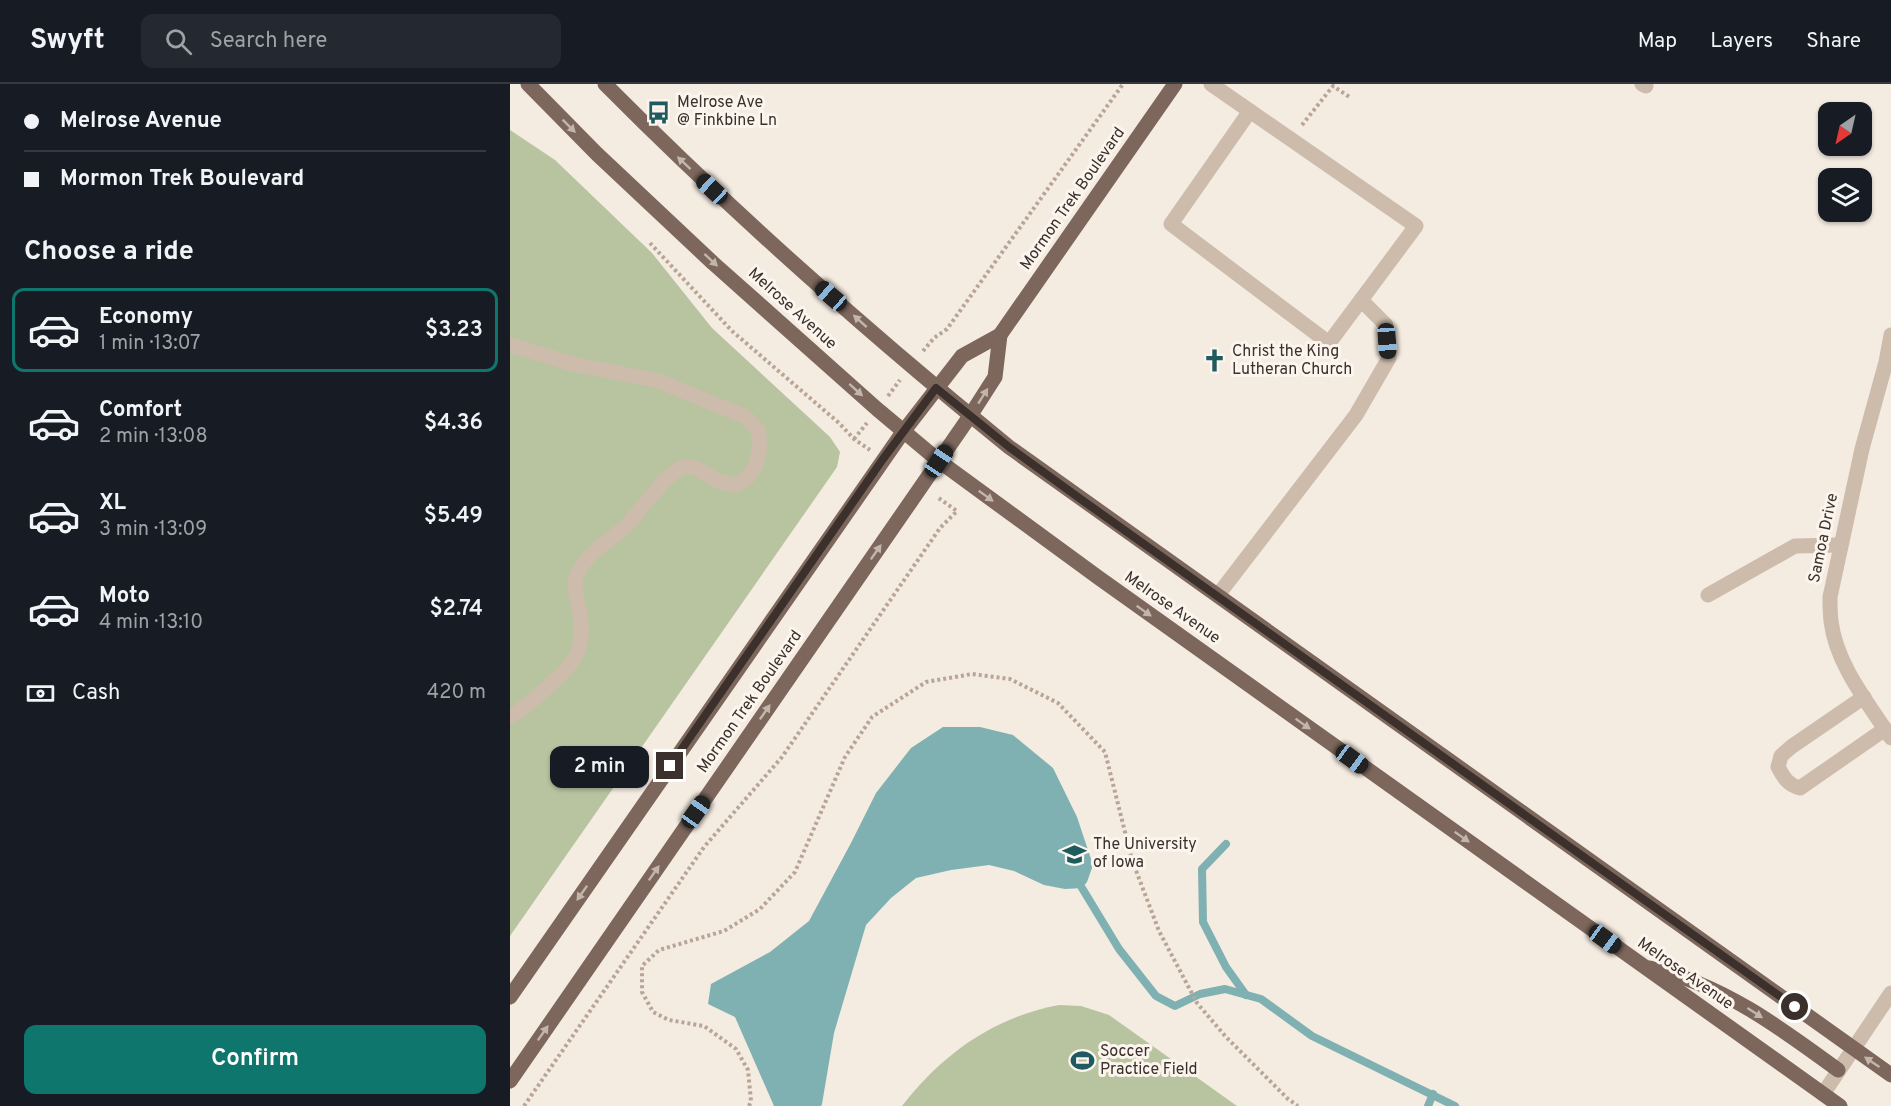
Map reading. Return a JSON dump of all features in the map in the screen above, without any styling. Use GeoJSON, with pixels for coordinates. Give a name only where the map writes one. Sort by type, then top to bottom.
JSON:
{"type":"FeatureCollection","features":[{"type":"Feature","properties":{"kind":"main road","name":"Melrose Avenue"},"geometry":{"type":"LineString","coordinates":[[528,84],[597,154],[713,263],[877,410],[939,461],[1118,592],[1840,1106]]}},
{"type":"Feature","properties":{"kind":"main road"},"geometry":{"type":"LineString","coordinates":[[605,84],[745,220],[911,367],[1009,447],[1891,1075]]}},
{"type":"Feature","properties":{"kind":"main road","name":"Mormon Trek Boulevard"},"geometry":{"type":"LineString","coordinates":[[510,997],[903,432],[962,356],[999,335],[1175,84]]}},
{"type":"Feature","properties":{"kind":"main road","name":"Mormon Trek Boulevard"},"geometry":{"type":"LineString","coordinates":[[510,1081],[970,416],[995,377],[999,335]]}},
{"type":"Feature","properties":{"kind":"main road"},"geometry":{"type":"LineString","coordinates":[[1644,966],[1676,974],[1742,1004],[1838,1070]]}},
{"type":"Feature","properties":{"kind":"street"},"geometry":{"type":"LineString","coordinates":[[1211,84],[1291,139],[1416,226],[1329,343],[1171,224],[1250,111]]}},
{"type":"Feature","properties":{"kind":"street"},"geometry":{"type":"LineString","coordinates":[[1218,595],[1356,415],[1389,357],[1386,325],[1362,300]]}},
{"type":"Feature","properties":{"kind":"street","name":"Samoa Drive"},"geometry":{"type":"LineString","coordinates":[[1888,734],[1864,696],[1837,645],[1831,622],[1830,597],[1862,449],[1889,354],[1891,335]]}},
{"type":"Feature","properties":{"kind":"street"},"geometry":{"type":"LineString","coordinates":[[510,345],[573,364],[659,381],[720,405],[746,417],[758,430],[760,446],[756,465],[747,478],[736,485],[717,481],[691,467],[681,468],[650,498],[628,524],[589,556],[576,576],[575,589],[581,624],[579,647],[574,661],[510,717]]}},
{"type":"Feature","properties":{"kind":"street"},"geometry":{"type":"LineString","coordinates":[[1708,595],[1795,546],[1840,545]]}},
{"type":"Feature","properties":{"kind":"street"},"geometry":{"type":"LineString","coordinates":[[1864,696],[1781,756],[1778,767],[1784,778],[1791,786],[1800,788],[1888,734]]}},
{"type":"Feature","properties":{"kind":"street"},"geometry":{"type":"LineString","coordinates":[[1823,1094],[1891,993]]}},
{"type":"Feature","properties":{"kind":"path"},"geometry":{"type":"LineString","coordinates":[[650,243],[732,331],[839,423],[854,439],[934,338],[947,329],[1123,84]]}},
{"type":"Feature","properties":{"kind":"path"},"geometry":{"type":"LineString","coordinates":[[1291,139],[1333,86],[1351,98]]}},
{"type":"Feature","properties":{"kind":"path"},"geometry":{"type":"LineString","coordinates":[[524,1106],[704,847],[782,757],[940,528],[957,511]]}},
{"type":"Feature","properties":{"kind":"path"},"geometry":{"type":"LineString","coordinates":[[749,1106],[752,1101],[748,1070],[736,1049],[704,1026],[669,1020],[652,1012],[642,992],[642,966],[659,950],[724,931],[760,909],[795,872],[845,757],[872,717],[926,682],[972,674],[1010,679],[1058,703],[1105,752],[1132,860],[1159,931],[1197,1002],[1226,1037],[1288,1099],[1298,1106]]}},
{"type":"Feature","properties":{"kind":"green space"},"geometry":{"type":"Polygon","coordinates":[[[510,130],[555,160],[652,253],[712,328],[830,437],[840,452],[837,467],[510,936],[510,130]]]}},
{"type":"Feature","properties":{"kind":"green space"},"geometry":{"type":"Polygon","coordinates":[[[1059,1005],[1081,1006],[1109,1015],[1237,1106],[902,1106],[934,1070],[971,1041],[1013,1019],[1059,1005]]]}},
{"type":"Feature","properties":{"kind":"water"},"geometry":{"type":"Polygon","coordinates":[[[943,727],[980,727],[1013,735],[1053,768],[1077,817],[1093,865],[1087,882],[1082,888],[1065,889],[1044,885],[1014,871],[989,865],[916,878],[891,898],[866,925],[834,1033],[821,1106],[774,1106],[735,1017],[708,1004],[711,984],[770,952],[809,921],[876,793],[911,748],[943,727]]]}},
{"type":"Feature","properties":{"kind":"waterway"},"geometry":{"type":"LineString","coordinates":[[1226,844],[1202,869],[1203,922],[1226,967],[1246,995]]}},
{"type":"Feature","properties":{"kind":"waterway"},"geometry":{"type":"LineString","coordinates":[[1082,888],[1119,949],[1156,996],[1175,1006],[1200,994],[1225,989],[1261,999],[1312,1036],[1455,1106]]}},
{"type":"Feature","properties":{"kind":"waterway"},"geometry":{"type":"LineString","coordinates":[[1428,1106],[1433,1094]]}},
{"type":"Feature","properties":{"kind":"place","name":"Melrose Ave @ Finkbine Ln"},"geometry":{"type":"Point","coordinates":[659,112]}},
{"type":"Feature","properties":{"kind":"place","name":"Christ the King Lutheran Church"},"geometry":{"type":"Point","coordinates":[1214,361]}},
{"type":"Feature","properties":{"kind":"place","name":"The University of Iowa"},"geometry":{"type":"Point","coordinates":[1075,854]}},
{"type":"Feature","properties":{"kind":"place","name":"Soccer Practice Field"},"geometry":{"type":"Point","coordinates":[1082,1061]}},
{"type":"Feature","properties":{"kind":"route"},"geometry":{"type":"LineString","coordinates":[[670,766],[883,459],[936,388],[1009,447],[1082,500],[1795,1007]]}}]}
